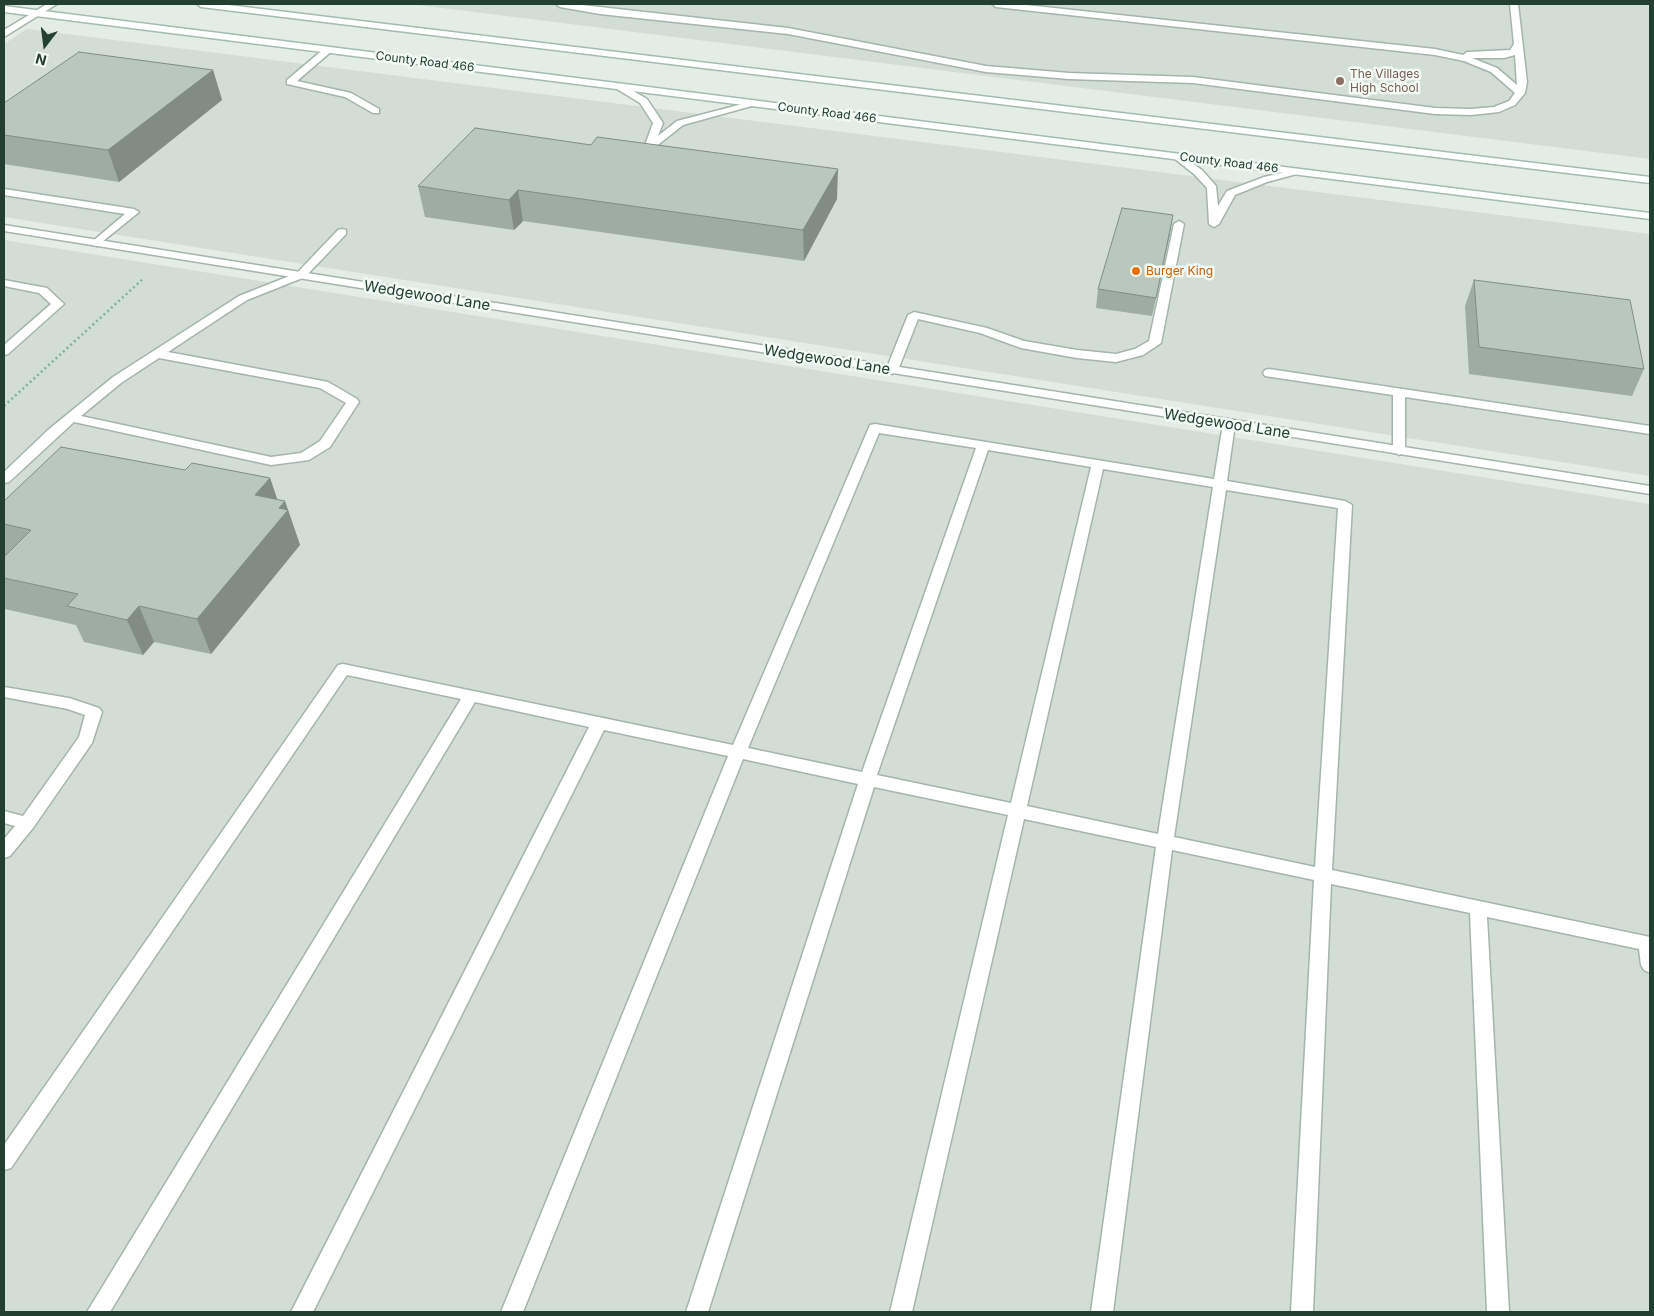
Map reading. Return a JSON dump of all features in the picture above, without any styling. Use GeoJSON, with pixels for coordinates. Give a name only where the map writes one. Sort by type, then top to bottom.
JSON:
{"type":"FeatureCollection","features":[{"type":"Feature","properties":{"kind":"main road"},"geometry":{"type":"LineString","coordinates":[[4,34],[53,4]]}},
{"type":"Feature","properties":{"kind":"main road"},"geometry":{"type":"LineString","coordinates":[[201,4],[1650,180]]}},
{"type":"Feature","properties":{"kind":"main road"},"geometry":{"type":"LineString","coordinates":[[560,4],[600,11],[690,18],[788,31],[986,69],[1069,76],[1193,80],[1435,111],[1471,112],[1496,110],[1512,103],[1520,92],[1522,82],[1514,4]]}},
{"type":"Feature","properties":{"kind":"main road"},"geometry":{"type":"LineString","coordinates":[[996,4],[1483,56],[1504,55],[1514,52],[1518,44]]}},
{"type":"Feature","properties":{"kind":"main road","name":"County Road 466"},"geometry":{"type":"LineString","coordinates":[[4,9],[1650,216]]}},
{"type":"Feature","properties":{"kind":"main road"},"geometry":{"type":"LineString","coordinates":[[328,50],[290,82],[348,95],[376,111]]}},
{"type":"Feature","properties":{"kind":"main road"},"geometry":{"type":"LineString","coordinates":[[1435,52],[1467,59],[1494,70],[1520,92]]}},
{"type":"Feature","properties":{"kind":"main road"},"geometry":{"type":"LineString","coordinates":[[620,87],[644,101],[658,123],[649,149],[680,123],[754,104]]}},
{"type":"Feature","properties":{"kind":"main road"},"geometry":{"type":"LineString","coordinates":[[1179,157],[1198,172],[1212,188],[1214,224],[1231,193],[1264,180],[1299,172]]}},
{"type":"Feature","properties":{"kind":"main road"},"geometry":{"type":"LineString","coordinates":[[4,192],[134,212],[97,243]]}},
{"type":"Feature","properties":{"kind":"main road"},"geometry":{"type":"LineString","coordinates":[[892,370],[914,315],[983,330],[1022,344],[1077,354],[1116,358],[1139,352],[1155,343],[1179,224]]}},
{"type":"Feature","properties":{"kind":"main road","name":"Wedgewood Lane"},"geometry":{"type":"LineString","coordinates":[[4,228],[1650,490]]}},
{"type":"Feature","properties":{"kind":"main road"},"geometry":{"type":"LineString","coordinates":[[4,479],[71,418],[117,380],[243,298],[301,276],[342,232]]}},
{"type":"Feature","properties":{"kind":"main road"},"geometry":{"type":"LineString","coordinates":[[4,283],[43,290],[58,304],[4,351]]}},
{"type":"Feature","properties":{"kind":"main road"},"geometry":{"type":"LineString","coordinates":[[71,418],[270,461],[304,456],[324,444],[353,402],[324,385],[158,354]]}},
{"type":"Feature","properties":{"kind":"main road"},"geometry":{"type":"LineString","coordinates":[[1268,373],[1650,430]]}},
{"type":"Feature","properties":{"kind":"main road"},"geometry":{"type":"LineString","coordinates":[[1399,451],[1400,393]]}},
{"type":"Feature","properties":{"kind":"main road"},"geometry":{"type":"LineString","coordinates":[[1102,1312],[1165,842],[1228,424]]}},
{"type":"Feature","properties":{"kind":"main road"},"geometry":{"type":"LineString","coordinates":[[512,1312],[738,752],[875,428],[1345,505],[1323,875],[1302,1312]]}},
{"type":"Feature","properties":{"kind":"main road"},"geometry":{"type":"LineString","coordinates":[[697,1312],[868,780],[983,446]]}},
{"type":"Feature","properties":{"kind":"main road"},"geometry":{"type":"LineString","coordinates":[[901,1312],[1016,810],[1098,464]]}},
{"type":"Feature","properties":{"kind":"main road"},"geometry":{"type":"LineString","coordinates":[[4,1160],[343,669],[1649,943],[1650,965]]}},
{"type":"Feature","properties":{"kind":"main road"},"geometry":{"type":"LineString","coordinates":[[4,692],[69,704],[94,712],[86,739],[27,823],[4,851]]}},
{"type":"Feature","properties":{"kind":"main road"},"geometry":{"type":"LineString","coordinates":[[98,1312],[471,696]]}},
{"type":"Feature","properties":{"kind":"main road"},"geometry":{"type":"LineString","coordinates":[[302,1312],[599,723]]}},
{"type":"Feature","properties":{"kind":"main road"},"geometry":{"type":"LineString","coordinates":[[4,817],[27,823]]}},
{"type":"Feature","properties":{"kind":"main road"},"geometry":{"type":"LineString","coordinates":[[1478,908],[1498,1312]]}},
{"type":"Feature","properties":{"kind":"path"},"geometry":{"type":"LineString","coordinates":[[4,406],[170,255]]}},
{"type":"Feature","properties":{"kind":"shaded area","name":"The Villages High School"},"geometry":{"type":"Polygon","coordinates":[[[410,4],[1650,4],[1650,159],[410,4]]]}},
{"type":"Feature","properties":{"kind":"shaded area"},"geometry":{"type":"Polygon","coordinates":[[[27,29],[1650,234],[1650,476],[4,217],[4,44],[27,29]]]}},
{"type":"Feature","properties":{"kind":"shaded area"},"geometry":{"type":"Polygon","coordinates":[[[4,240],[1650,504],[1650,1312],[4,1312],[4,240]]]}},
{"type":"Feature","properties":{"kind":"building"},"geometry":{"type":"Polygon","coordinates":[[[79,52],[213,70],[108,150],[4,135],[4,103],[79,52]]]}},
{"type":"Feature","properties":{"kind":"building"},"geometry":{"type":"Polygon","coordinates":[[[475,128],[591,145],[597,137],[838,169],[803,230],[518,190],[509,200],[418,186],[475,128]]]}},
{"type":"Feature","properties":{"kind":"building","name":"Burger King"},"geometry":{"type":"Polygon","coordinates":[[[1122,208],[1173,215],[1156,298],[1098,289],[1122,208]]]}},
{"type":"Feature","properties":{"kind":"building"},"geometry":{"type":"Polygon","coordinates":[[[1474,280],[1630,300],[1644,369],[1479,347],[1474,280]]]}},
{"type":"Feature","properties":{"kind":"building"},"geometry":{"type":"Polygon","coordinates":[[[61,447],[185,470],[192,463],[270,478],[255,495],[285,501],[279,508],[288,510],[197,619],[139,606],[127,620],[67,606],[78,594],[4,578],[4,557],[31,530],[4,524],[4,501],[61,447]]]}},
{"type":"Feature","properties":{"kind":"place","name":"The Villages High School"},"geometry":{"type":"Point","coordinates":[1340,81]}},
{"type":"Feature","properties":{"kind":"place","name":"Burger King"},"geometry":{"type":"Point","coordinates":[1136,271]}}]}
